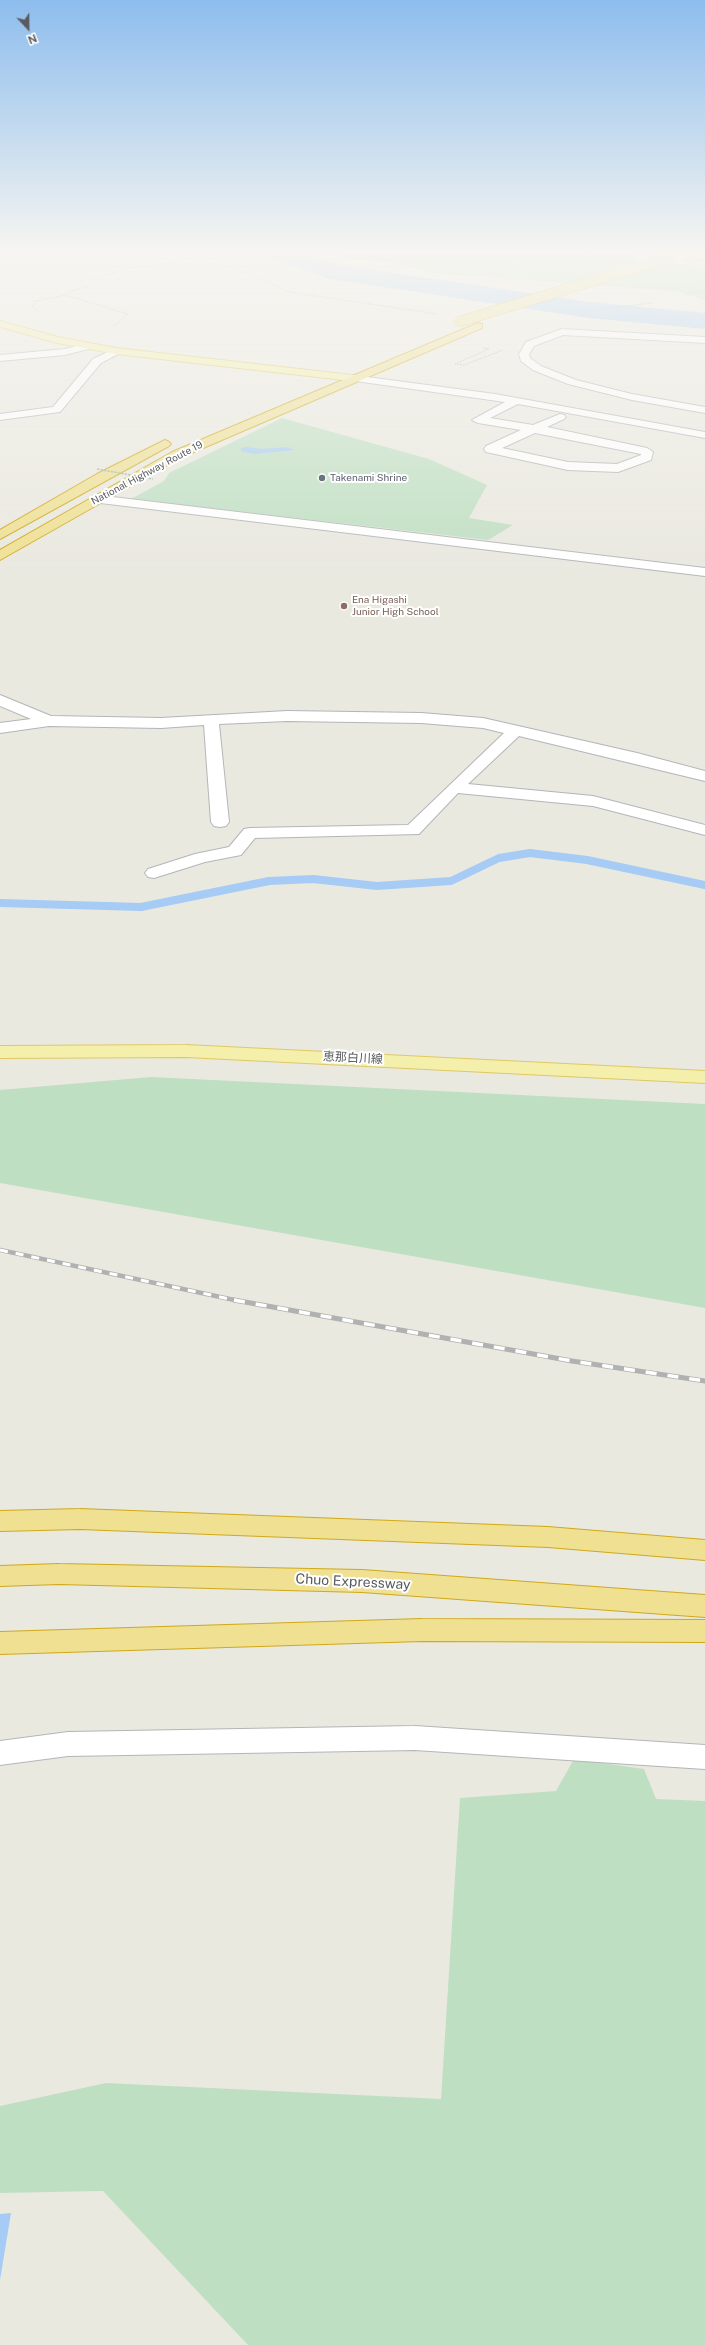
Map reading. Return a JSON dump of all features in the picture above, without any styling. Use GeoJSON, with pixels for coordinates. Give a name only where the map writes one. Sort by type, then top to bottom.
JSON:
{"type":"FeatureCollection","features":[{"type":"Feature","properties":{"kind":"highway","name":"National Highway Route 19"},"geometry":{"type":"LineString","coordinates":[[0,556],[176,455],[390,362]]}},
{"type":"Feature","properties":{"kind":"highway"},"geometry":{"type":"LineString","coordinates":[[306,383],[347,365]]}},
{"type":"Feature","properties":{"kind":"highway","name":"National Highway Route 19"},"geometry":{"type":"LineString","coordinates":[[0,535],[101,477],[178,438]]}},
{"type":"Feature","properties":{"kind":"highway"},"geometry":{"type":"LineString","coordinates":[[0,1521],[80,1519],[548,1537],[705,1550]]}},
{"type":"Feature","properties":{"kind":"highway","name":"Chuo Expressway"},"geometry":{"type":"LineString","coordinates":[[0,1576],[59,1574],[362,1581],[705,1606]]}},
{"type":"Feature","properties":{"kind":"highway"},"geometry":{"type":"LineString","coordinates":[[0,1643],[422,1630],[705,1631]]}},
{"type":"Feature","properties":{"kind":"main road"},"geometry":{"type":"LineString","coordinates":[[221,362],[352,378]]}},
{"type":"Feature","properties":{"kind":"main road","name":"恵那白川線"},"geometry":{"type":"LineString","coordinates":[[0,1052],[186,1051],[705,1077]]}},
{"type":"Feature","properties":{"kind":"street"},"geometry":{"type":"LineString","coordinates":[[0,417],[56,410],[61,406],[71,390],[96,362]]}},
{"type":"Feature","properties":{"kind":"street"},"geometry":{"type":"LineString","coordinates":[[532,362],[547,372],[586,386],[705,410]]}},
{"type":"Feature","properties":{"kind":"street"},"geometry":{"type":"LineString","coordinates":[[352,378],[516,401],[705,435]]}},
{"type":"Feature","properties":{"kind":"street"},"geometry":{"type":"LineString","coordinates":[[516,401],[478,420],[534,429],[647,452],[647,457],[618,468],[568,466],[490,449],[534,429],[560,417]]}},
{"type":"Feature","properties":{"kind":"street"},"geometry":{"type":"LineString","coordinates":[[96,500],[705,572]]}},
{"type":"Feature","properties":{"kind":"street"},"geometry":{"type":"LineString","coordinates":[[690,570],[705,556]]}},
{"type":"Feature","properties":{"kind":"street"},"geometry":{"type":"LineString","coordinates":[[0,700],[49,721]]}},
{"type":"Feature","properties":{"kind":"street"},"geometry":{"type":"LineString","coordinates":[[0,728],[49,721],[161,723],[287,716],[421,718],[483,723],[627,757],[637,758],[705,776]]}},
{"type":"Feature","properties":{"kind":"street"},"geometry":{"type":"LineString","coordinates":[[211,720],[220,822]]}},
{"type":"Feature","properties":{"kind":"street"},"geometry":{"type":"LineString","coordinates":[[154,873],[201,858],[235,851],[250,833],[413,830],[454,788],[515,731]]}},
{"type":"Feature","properties":{"kind":"street"},"geometry":{"type":"LineString","coordinates":[[454,788],[594,801],[705,830]]}},
{"type":"Feature","properties":{"kind":"street"},"geometry":{"type":"LineString","coordinates":[[0,1753],[68,1744],[275,1739],[415,1738],[705,1757]]}},
{"type":"Feature","properties":{"kind":"path"},"geometry":{"type":"LineString","coordinates":[[459,362],[455,364],[464,365],[470,362]]}},
{"type":"Feature","properties":{"kind":"path"},"geometry":{"type":"LineString","coordinates":[[97,469],[153,479]]}},
{"type":"Feature","properties":{"kind":"green space"},"geometry":{"type":"Polygon","coordinates":[[[282,418],[429,459],[487,485],[469,518],[513,525],[488,540],[131,499],[164,481],[169,473],[282,418]]]}},
{"type":"Feature","properties":{"kind":"green space"},"geometry":{"type":"Polygon","coordinates":[[[151,1077],[705,1104],[705,1308],[0,1183],[0,1090],[151,1077]]]}},
{"type":"Feature","properties":{"kind":"green space"},"geometry":{"type":"Polygon","coordinates":[[[574,1759],[644,1769],[656,1799],[705,1801],[705,2345],[248,2345],[103,2191],[0,2193],[0,2106],[106,2083],[441,2099],[460,1798],[556,1791],[574,1759]]]}},
{"type":"Feature","properties":{"kind":"water"},"geometry":{"type":"Polygon","coordinates":[[[248,447],[261,449],[288,447],[295,450],[254,454],[241,451],[241,448],[248,447]]]}},
{"type":"Feature","properties":{"kind":"water"},"geometry":{"type":"Polygon","coordinates":[[[11,2213],[0,2280],[0,2214],[11,2213]]]}},
{"type":"Feature","properties":{"kind":"waterway"},"geometry":{"type":"LineString","coordinates":[[0,903],[141,907],[269,881],[313,879],[377,886],[451,881],[499,858],[530,853],[587,860],[705,885]]}},
{"type":"Feature","properties":{"kind":"railway"},"geometry":{"type":"LineString","coordinates":[[0,1250],[236,1300]]}},
{"type":"Feature","properties":{"kind":"railway"},"geometry":{"type":"LineString","coordinates":[[236,1300],[572,1361],[705,1381]]}},
{"type":"Feature","properties":{"kind":"place","name":"Takenami Shrine"},"geometry":{"type":"Point","coordinates":[322,478]}},
{"type":"Feature","properties":{"kind":"place","name":"Ena Higashi Junior High School"},"geometry":{"type":"Point","coordinates":[344,606]}}]}
